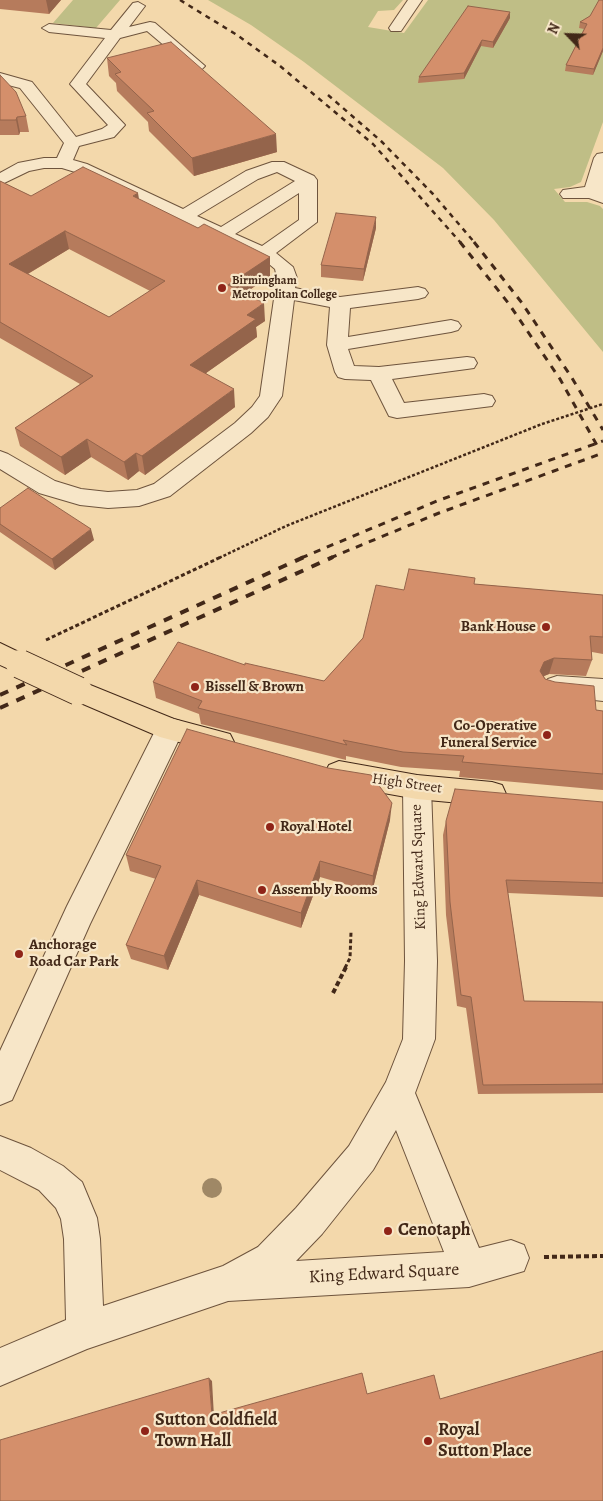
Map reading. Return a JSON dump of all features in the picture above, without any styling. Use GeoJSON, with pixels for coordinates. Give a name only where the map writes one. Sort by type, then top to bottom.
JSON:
{"type":"FeatureCollection","features":[{"type":"Feature","properties":{"kind":"main road"},"geometry":{"type":"LineString","coordinates":[[10,659],[78,691],[170,728],[242,748]]}},
{"type":"Feature","properties":{"kind":"main road","name":"High Street"},"geometry":{"type":"LineString","coordinates":[[318,769],[417,787],[517,797]]}},
{"type":"Feature","properties":{"kind":"street"},"geometry":{"type":"LineString","coordinates":[[382,16],[399,23],[415,0]]}},
{"type":"Feature","properties":{"kind":"street"},"geometry":{"type":"LineString","coordinates":[[72,143],[108,133],[117,125],[78,84],[138,6]]}},
{"type":"Feature","properties":{"kind":"street"},"geometry":{"type":"LineString","coordinates":[[49,28],[115,35],[150,26],[212,79]]}},
{"type":"Feature","properties":{"kind":"street"},"geometry":{"type":"LineString","coordinates":[[0,78],[26,85],[72,143]]}},
{"type":"Feature","properties":{"kind":"street"},"geometry":{"type":"LineString","coordinates":[[63,163],[72,143]]}},
{"type":"Feature","properties":{"kind":"street"},"geometry":{"type":"LineString","coordinates":[[569,194],[597,195],[603,158]]}},
{"type":"Feature","properties":{"kind":"street"},"geometry":{"type":"LineString","coordinates":[[0,180],[24,167],[63,163],[81,168],[264,254],[284,267],[287,278],[271,396],[260,412],[243,428],[162,490],[139,498],[108,500],[80,498],[47,487],[0,459]]}},
{"type":"Feature","properties":{"kind":"street"},"geometry":{"type":"LineString","coordinates":[[184,216],[252,175],[278,166],[308,180]]}},
{"type":"Feature","properties":{"kind":"street"},"geometry":{"type":"LineString","coordinates":[[222,234],[308,180]]}},
{"type":"Feature","properties":{"kind":"street"},"geometry":{"type":"LineString","coordinates":[[264,254],[308,222],[308,180]]}},
{"type":"Feature","properties":{"kind":"street"},"geometry":{"type":"LineString","coordinates":[[285,292],[340,302],[418,292]]}},
{"type":"Feature","properties":{"kind":"street"},"geometry":{"type":"LineString","coordinates":[[340,302],[337,344],[345,372],[379,374],[466,363]]}},
{"type":"Feature","properties":{"kind":"street"},"geometry":{"type":"LineString","coordinates":[[337,344],[451,326]]}},
{"type":"Feature","properties":{"kind":"street"},"geometry":{"type":"LineString","coordinates":[[379,374],[397,411],[484,401]]}},
{"type":"Feature","properties":{"kind":"street"},"geometry":{"type":"LineString","coordinates":[[550,686],[603,690]]}},
{"type":"Feature","properties":{"kind":"street"},"geometry":{"type":"LineString","coordinates":[[0,1088],[78,916],[170,728]]}},
{"type":"Feature","properties":{"kind":"street","name":"King Edward Square"},"geometry":{"type":"LineString","coordinates":[[0,1368],[86,1331],[228,1283],[271,1260],[309,1221],[361,1158],[398,1093],[419,1039],[421,961],[417,787]]}},
{"type":"Feature","properties":{"kind":"street","name":"King Edward Square"},"geometry":{"type":"LineString","coordinates":[[228,1283],[469,1269],[398,1093]]}},
{"type":"Feature","properties":{"kind":"street"},"geometry":{"type":"LineString","coordinates":[[0,1153],[19,1160],[50,1178],[69,1195],[78,1218],[82,1239],[86,1331]]}},
{"type":"Feature","properties":{"kind":"street"},"geometry":{"type":"LineString","coordinates":[[469,1269],[511,1258]]}},
{"type":"Feature","properties":{"kind":"path"},"geometry":{"type":"LineString","coordinates":[[10,659],[286,526],[542,424],[603,404]]}},
{"type":"Feature","properties":{"kind":"path"},"geometry":{"type":"LineString","coordinates":[[333,993],[350,958],[351,932]]}},
{"type":"Feature","properties":{"kind":"path"},"geometry":{"type":"LineString","coordinates":[[511,1258],[603,1256]]}},
{"type":"Feature","properties":{"kind":"shaded area"},"geometry":{"type":"Polygon","coordinates":[[[73,0],[120,0],[96,28],[53,23],[73,0]]]}},
{"type":"Feature","properties":{"kind":"shaded area"},"geometry":{"type":"Polygon","coordinates":[[[208,0],[403,0],[394,10],[378,11],[368,27],[404,33],[428,0],[603,0],[603,122],[581,182],[570,187],[554,189],[565,202],[587,202],[600,206],[603,209],[603,352],[494,220],[443,168],[304,62],[251,25],[208,0]]]}},
{"type":"Feature","properties":{"kind":"building"},"geometry":{"type":"Polygon","coordinates":[[[599,0],[603,0],[603,48],[594,69],[566,65],[587,24],[580,22],[590,16],[599,0]]]}},
{"type":"Feature","properties":{"kind":"building"},"geometry":{"type":"Polygon","coordinates":[[[468,6],[510,12],[493,42],[482,40],[464,73],[419,77],[468,6]]]}},
{"type":"Feature","properties":{"kind":"building"},"geometry":{"type":"Polygon","coordinates":[[[171,42],[276,134],[192,158],[147,113],[154,111],[115,74],[121,72],[107,58],[171,42]]]}},
{"type":"Feature","properties":{"kind":"building"},"geometry":{"type":"Polygon","coordinates":[[[0,75],[16,92],[26,116],[17,117],[16,120],[0,120],[0,75]]]}},
{"type":"Feature","properties":{"kind":"building"},"geometry":{"type":"Polygon","coordinates":[[[83,167],[138,193],[133,196],[198,228],[204,224],[270,257],[228,285],[264,303],[247,315],[256,319],[190,365],[234,389],[142,456],[136,453],[124,462],[87,439],[61,457],[15,428],[93,376],[0,322],[0,181],[31,196],[83,167]],[[65,231],[9,264],[109,317],[165,281],[65,231]]]}},
{"type":"Feature","properties":{"kind":"building"},"geometry":{"type":"Polygon","coordinates":[[[336,213],[376,217],[364,269],[321,265],[336,213]]]}},
{"type":"Feature","properties":{"kind":"building"},"geometry":{"type":"Polygon","coordinates":[[[28,488],[91,529],[52,559],[0,524],[0,508],[28,488]]]}},
{"type":"Feature","properties":{"kind":"building"},"geometry":{"type":"Polygon","coordinates":[[[409,569],[475,578],[474,584],[603,595],[603,637],[590,636],[592,660],[554,658],[544,662],[540,671],[545,679],[555,682],[594,686],[596,710],[603,711],[603,774],[462,762],[464,756],[403,752],[343,740],[347,745],[198,708],[202,701],[153,682],[178,642],[245,665],[245,663],[324,681],[363,638],[376,585],[404,590],[409,569]]]}},
{"type":"Feature","properties":{"kind":"building"},"geometry":{"type":"Polygon","coordinates":[[[187,729],[328,768],[371,775],[392,803],[373,876],[320,861],[301,913],[197,880],[164,956],[126,945],[161,866],[126,855],[187,729]]]}},
{"type":"Feature","properties":{"kind":"building"},"geometry":{"type":"Polygon","coordinates":[[[455,789],[603,802],[603,883],[506,880],[524,1001],[603,1002],[603,1084],[483,1085],[471,997],[461,995],[450,902],[446,821],[455,789]]]}},
{"type":"Feature","properties":{"kind":"building"},"geometry":{"type":"Polygon","coordinates":[[[603,1351],[603,1501],[0,1501],[0,1440],[209,1378],[212,1415],[362,1373],[367,1394],[434,1375],[440,1399],[603,1351]]]}},
{"type":"Feature","properties":{"kind":"railway"},"geometry":{"type":"LineString","coordinates":[[180,0],[237,35],[280,66],[373,144],[461,243]]}},
{"type":"Feature","properties":{"kind":"railway"},"geometry":{"type":"LineString","coordinates":[[328,95],[381,141],[433,194],[475,243]]}},
{"type":"Feature","properties":{"kind":"railway"},"geometry":{"type":"LineString","coordinates":[[460,242],[509,304],[560,379],[596,444]]}},
{"type":"Feature","properties":{"kind":"railway"},"geometry":{"type":"LineString","coordinates":[[474,242],[522,303],[572,378],[603,430]]}},
{"type":"Feature","properties":{"kind":"railway"},"geometry":{"type":"LineString","coordinates":[[596,444],[603,441]]}},
{"type":"Feature","properties":{"kind":"railway"},"geometry":{"type":"LineString","coordinates":[[301,558],[437,501],[596,444]]}},
{"type":"Feature","properties":{"kind":"railway"},"geometry":{"type":"LineString","coordinates":[[596,444],[599,449]]}},
{"type":"Feature","properties":{"kind":"railway"},"geometry":{"type":"LineString","coordinates":[[330,558],[439,513],[603,453]]}},
{"type":"Feature","properties":{"kind":"railway"},"geometry":{"type":"LineString","coordinates":[[0,695],[304,557]]}},
{"type":"Feature","properties":{"kind":"railway"},"geometry":{"type":"LineString","coordinates":[[0,708],[333,557]]}},
{"type":"Feature","properties":{"kind":"place","name":"Birmingham Metropolitan College"},"geometry":{"type":"Point","coordinates":[222,288]}},
{"type":"Feature","properties":{"kind":"place","name":"Bank House"},"geometry":{"type":"Point","coordinates":[546,627]}},
{"type":"Feature","properties":{"kind":"place","name":"Bissell & Brown"},"geometry":{"type":"Point","coordinates":[195,687]}},
{"type":"Feature","properties":{"kind":"place","name":"Co-Operative Funeral Service"},"geometry":{"type":"Point","coordinates":[547,735]}},
{"type":"Feature","properties":{"kind":"place","name":"Royal Hotel"},"geometry":{"type":"Point","coordinates":[270,827]}},
{"type":"Feature","properties":{"kind":"place","name":"Assembly Rooms"},"geometry":{"type":"Point","coordinates":[262,890]}},
{"type":"Feature","properties":{"kind":"place","name":"Anchorage Road Car Park"},"geometry":{"type":"Point","coordinates":[19,954]}},
{"type":"Feature","properties":{"kind":"place","name":"Cenotaph"},"geometry":{"type":"Point","coordinates":[388,1231]}},
{"type":"Feature","properties":{"kind":"place","name":"Sutton Coldfield Town Hall"},"geometry":{"type":"Point","coordinates":[145,1431]}},
{"type":"Feature","properties":{"kind":"place","name":"Royal Sutton Place"},"geometry":{"type":"Point","coordinates":[428,1441]}}]}
